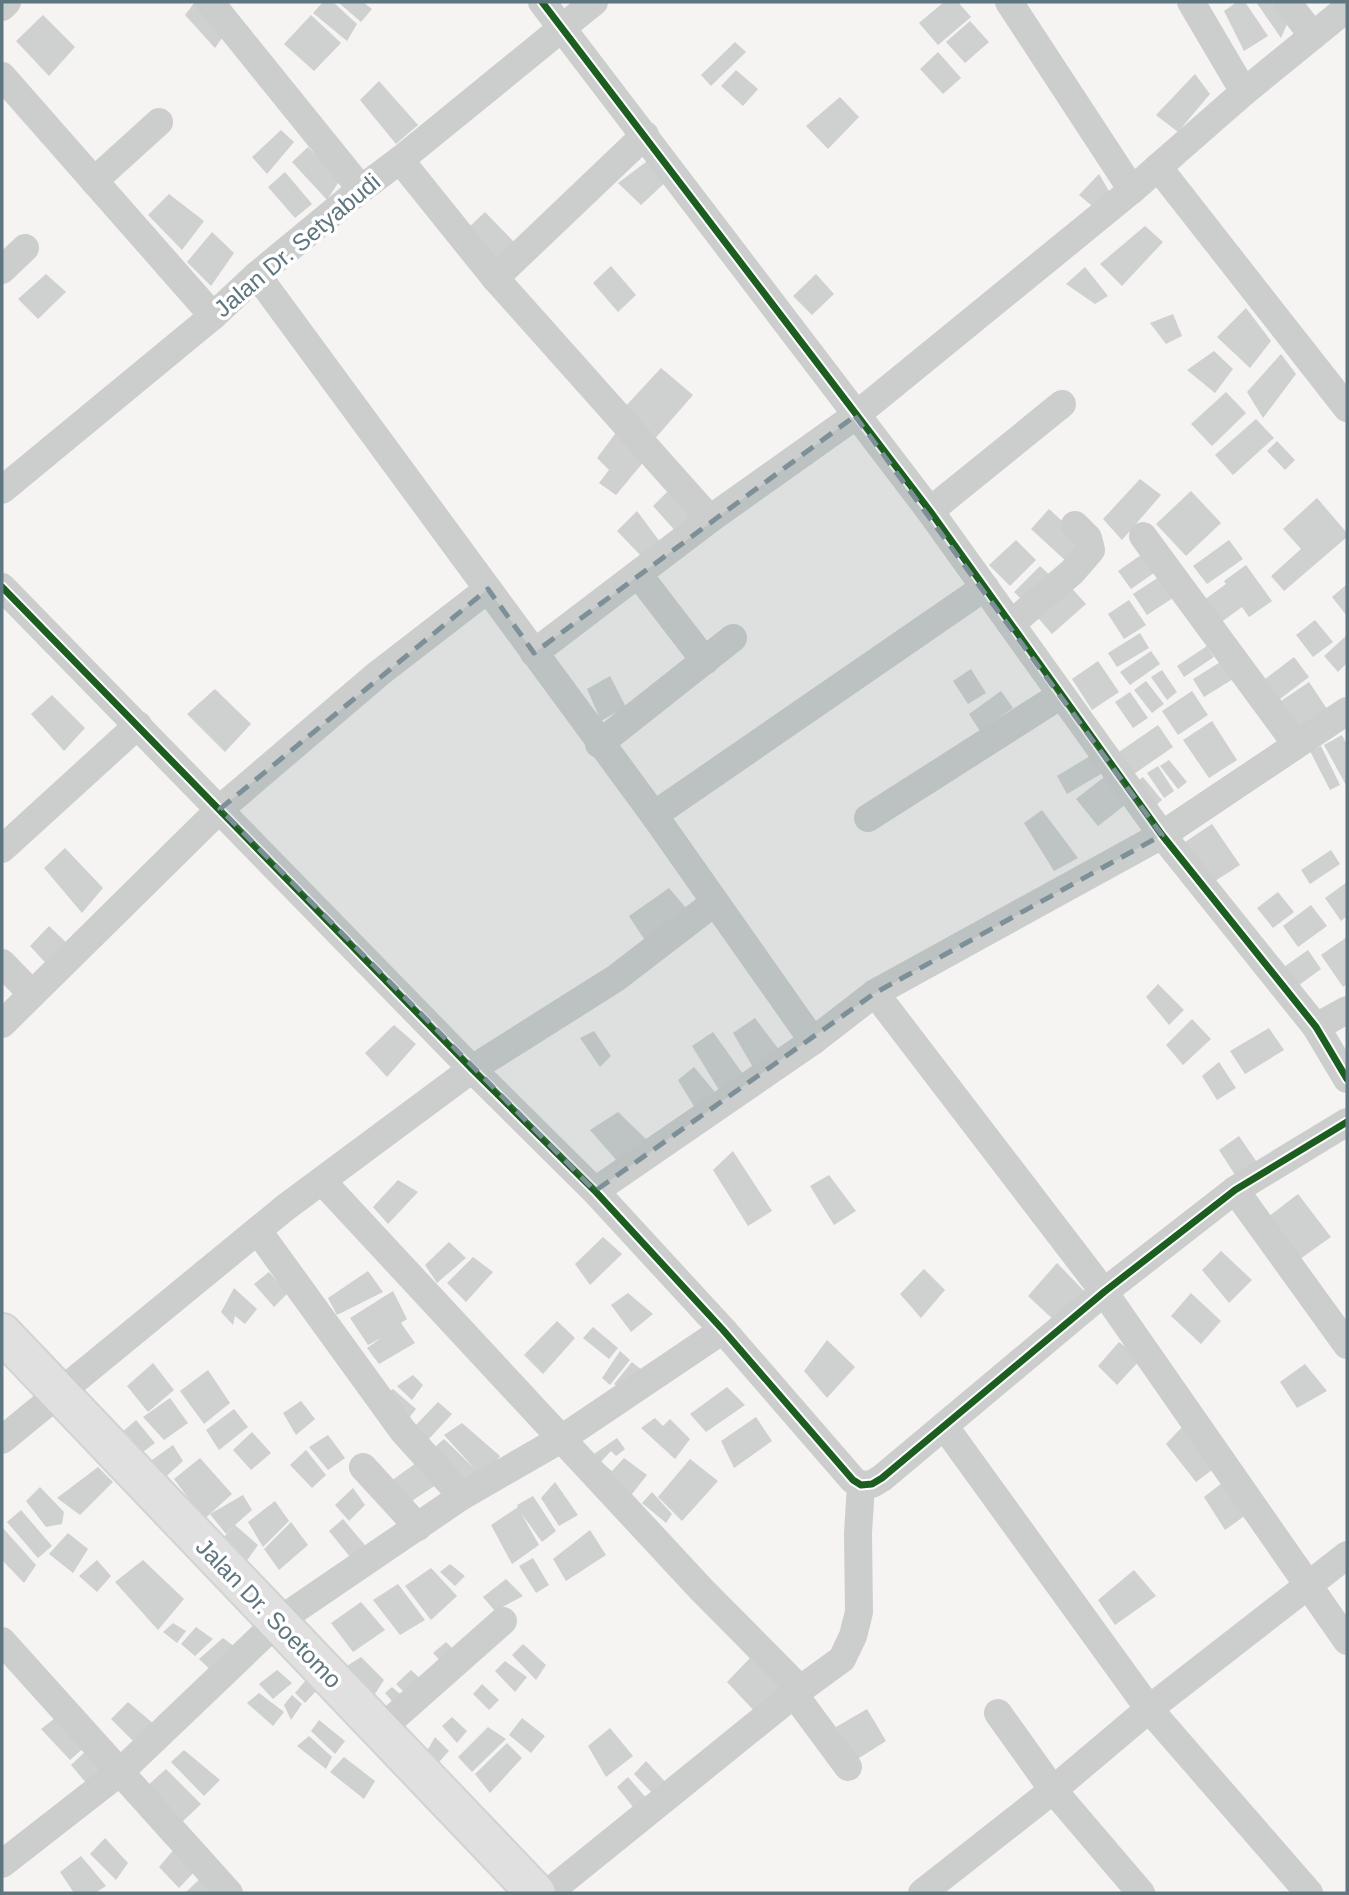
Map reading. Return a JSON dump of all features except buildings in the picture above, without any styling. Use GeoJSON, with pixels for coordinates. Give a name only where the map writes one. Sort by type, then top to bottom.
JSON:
{"type":"FeatureCollection","features":[{"type":"Feature","properties":{"kind":"street"},"geometry":{"type":"LineString","coordinates":[[2,7],[7,2]]}},
{"type":"Feature","properties":{"kind":"street"},"geometry":{"type":"LineString","coordinates":[[210,2],[362,189]]}},
{"type":"Feature","properties":{"kind":"street"},"geometry":{"type":"LineString","coordinates":[[542,2],[564,27],[855,416],[930,511],[1162,835],[1316,1027],[1347,1079]]}},
{"type":"Feature","properties":{"kind":"street","name":"Jalan Dr. Setyabudi"},"geometry":{"type":"LineString","coordinates":[[2,490],[214,316],[257,275],[594,2]]}},
{"type":"Feature","properties":{"kind":"street"},"geometry":{"type":"LineString","coordinates":[[1009,2],[1132,190]]}},
{"type":"Feature","properties":{"kind":"street"},"geometry":{"type":"LineString","coordinates":[[1191,2],[1244,92]]}},
{"type":"Feature","properties":{"kind":"street"},"geometry":{"type":"LineString","coordinates":[[1287,2],[1313,36]]}},
{"type":"Feature","properties":{"kind":"street"},"geometry":{"type":"LineString","coordinates":[[534,653],[710,519],[855,416],[1132,190],[1244,92],[1347,8]]}},
{"type":"Feature","properties":{"kind":"street"},"geometry":{"type":"LineString","coordinates":[[2,76],[214,316]]}},
{"type":"Feature","properties":{"kind":"street"},"geometry":{"type":"LineString","coordinates":[[94,181],[159,122]]}},
{"type":"Feature","properties":{"kind":"street"},"geometry":{"type":"LineString","coordinates":[[495,278],[645,135]]}},
{"type":"Feature","properties":{"kind":"street"},"geometry":{"type":"LineString","coordinates":[[400,160],[495,278],[710,519]]}},
{"type":"Feature","properties":{"kind":"street"},"geometry":{"type":"LineString","coordinates":[[1158,167],[1347,408]]}},
{"type":"Feature","properties":{"kind":"street"},"geometry":{"type":"LineString","coordinates":[[2,270],[25,248]]}},
{"type":"Feature","properties":{"kind":"street"},"geometry":{"type":"LineString","coordinates":[[257,275],[654,816],[813,1041]]}},
{"type":"Feature","properties":{"kind":"street"},"geometry":{"type":"LineString","coordinates":[[930,511],[1062,404]]}},
{"type":"Feature","properties":{"kind":"street"},"geometry":{"type":"LineString","coordinates":[[1011,624],[1072,572],[1091,550],[1088,538],[1075,525]]}},
{"type":"Feature","properties":{"kind":"street"},"geometry":{"type":"LineString","coordinates":[[1143,536],[1296,744]]}},
{"type":"Feature","properties":{"kind":"street"},"geometry":{"type":"LineString","coordinates":[[638,574],[705,661]]}},
{"type":"Feature","properties":{"kind":"street"},"geometry":{"type":"LineString","coordinates":[[2,587],[472,1069],[595,1191],[723,1330],[853,1480],[861,1485],[872,1484],[882,1478],[1104,1292],[1235,1191],[1347,1122]]}},
{"type":"Feature","properties":{"kind":"street"},"geometry":{"type":"LineString","coordinates":[[654,816],[985,587]]}},
{"type":"Feature","properties":{"kind":"street"},"geometry":{"type":"LineString","coordinates":[[2,1024],[220,808],[378,674],[488,589]]}},
{"type":"Feature","properties":{"kind":"street"},"geometry":{"type":"LineString","coordinates":[[599,744],[733,638]]}},
{"type":"Feature","properties":{"kind":"street"},"geometry":{"type":"LineString","coordinates":[[868,818],[1061,695]]}},
{"type":"Feature","properties":{"kind":"street"},"geometry":{"type":"LineString","coordinates":[[595,1191],[813,1041],[875,993],[1162,835],[1347,711]]}},
{"type":"Feature","properties":{"kind":"street"},"geometry":{"type":"LineString","coordinates":[[2,849],[138,725]]}},
{"type":"Feature","properties":{"kind":"street"},"geometry":{"type":"LineString","coordinates":[[2,1440],[323,1181],[472,1069],[616,978],[715,902]]}},
{"type":"Feature","properties":{"kind":"street"},"geometry":{"type":"LineString","coordinates":[[2,963],[32,994]]}},
{"type":"Feature","properties":{"kind":"street"},"geometry":{"type":"LineString","coordinates":[[875,993],[1104,1292],[1347,1641]]}},
{"type":"Feature","properties":{"kind":"street"},"geometry":{"type":"LineString","coordinates":[[1316,1027],[1347,1010]]}},
{"type":"Feature","properties":{"kind":"street"},"geometry":{"type":"LineString","coordinates":[[323,1181],[797,1691],[848,1767]]}},
{"type":"Feature","properties":{"kind":"street"},"geometry":{"type":"LineString","coordinates":[[1235,1191],[1347,1345]]}},
{"type":"Feature","properties":{"kind":"street"},"geometry":{"type":"LineString","coordinates":[[258,1231],[403,1431],[462,1496]]}},
{"type":"Feature","properties":{"kind":"street"},"geometry":{"type":"LineString","coordinates":[[2,1864],[120,1772],[277,1622],[462,1496],[561,1439],[723,1330]]}},
{"type":"Feature","properties":{"kind":"street","name":"Jalan Dr. Soetomo"},"geometry":{"type":"LineString","coordinates":[[2,1333],[536,1893]]}},
{"type":"Feature","properties":{"kind":"street"},"geometry":{"type":"LineString","coordinates":[[945,1427],[1149,1709],[1309,1893]]}},
{"type":"Feature","properties":{"kind":"street"},"geometry":{"type":"LineString","coordinates":[[363,1467],[418,1527]]}},
{"type":"Feature","properties":{"kind":"street"},"geometry":{"type":"LineString","coordinates":[[548,1893],[797,1691],[842,1659],[853,1636],[859,1612],[858,1532],[861,1485]]}},
{"type":"Feature","properties":{"kind":"street"},"geometry":{"type":"LineString","coordinates":[[922,1893],[1053,1790],[1149,1709],[1347,1555]]}},
{"type":"Feature","properties":{"kind":"street"},"geometry":{"type":"LineString","coordinates":[[381,1729],[503,1621]]}},
{"type":"Feature","properties":{"kind":"street"},"geometry":{"type":"LineString","coordinates":[[2,1641],[229,1893]]}},
{"type":"Feature","properties":{"kind":"street"},"geometry":{"type":"LineString","coordinates":[[998,1713],[1053,1790],[1141,1893]]}},
{"type":"Feature","properties":{"kind":"highlighted area"},"geometry":{"type":"Polygon","coordinates":[[[855,416],[1162,835],[875,993],[595,1191],[220,809],[488,589],[534,653],[855,416]]]}},
{"type":"Feature","properties":{"kind":"cycle path"},"geometry":{"type":"LineString","coordinates":[[542,2],[930,511],[1162,835],[1316,1027],[1347,1079]]}},
{"type":"Feature","properties":{"kind":"cycle path"},"geometry":{"type":"LineString","coordinates":[[2,587],[472,1069],[595,1191],[723,1330],[853,1480],[861,1485],[872,1484],[882,1478],[1104,1292],[1235,1190],[1347,1122]]}}]}
